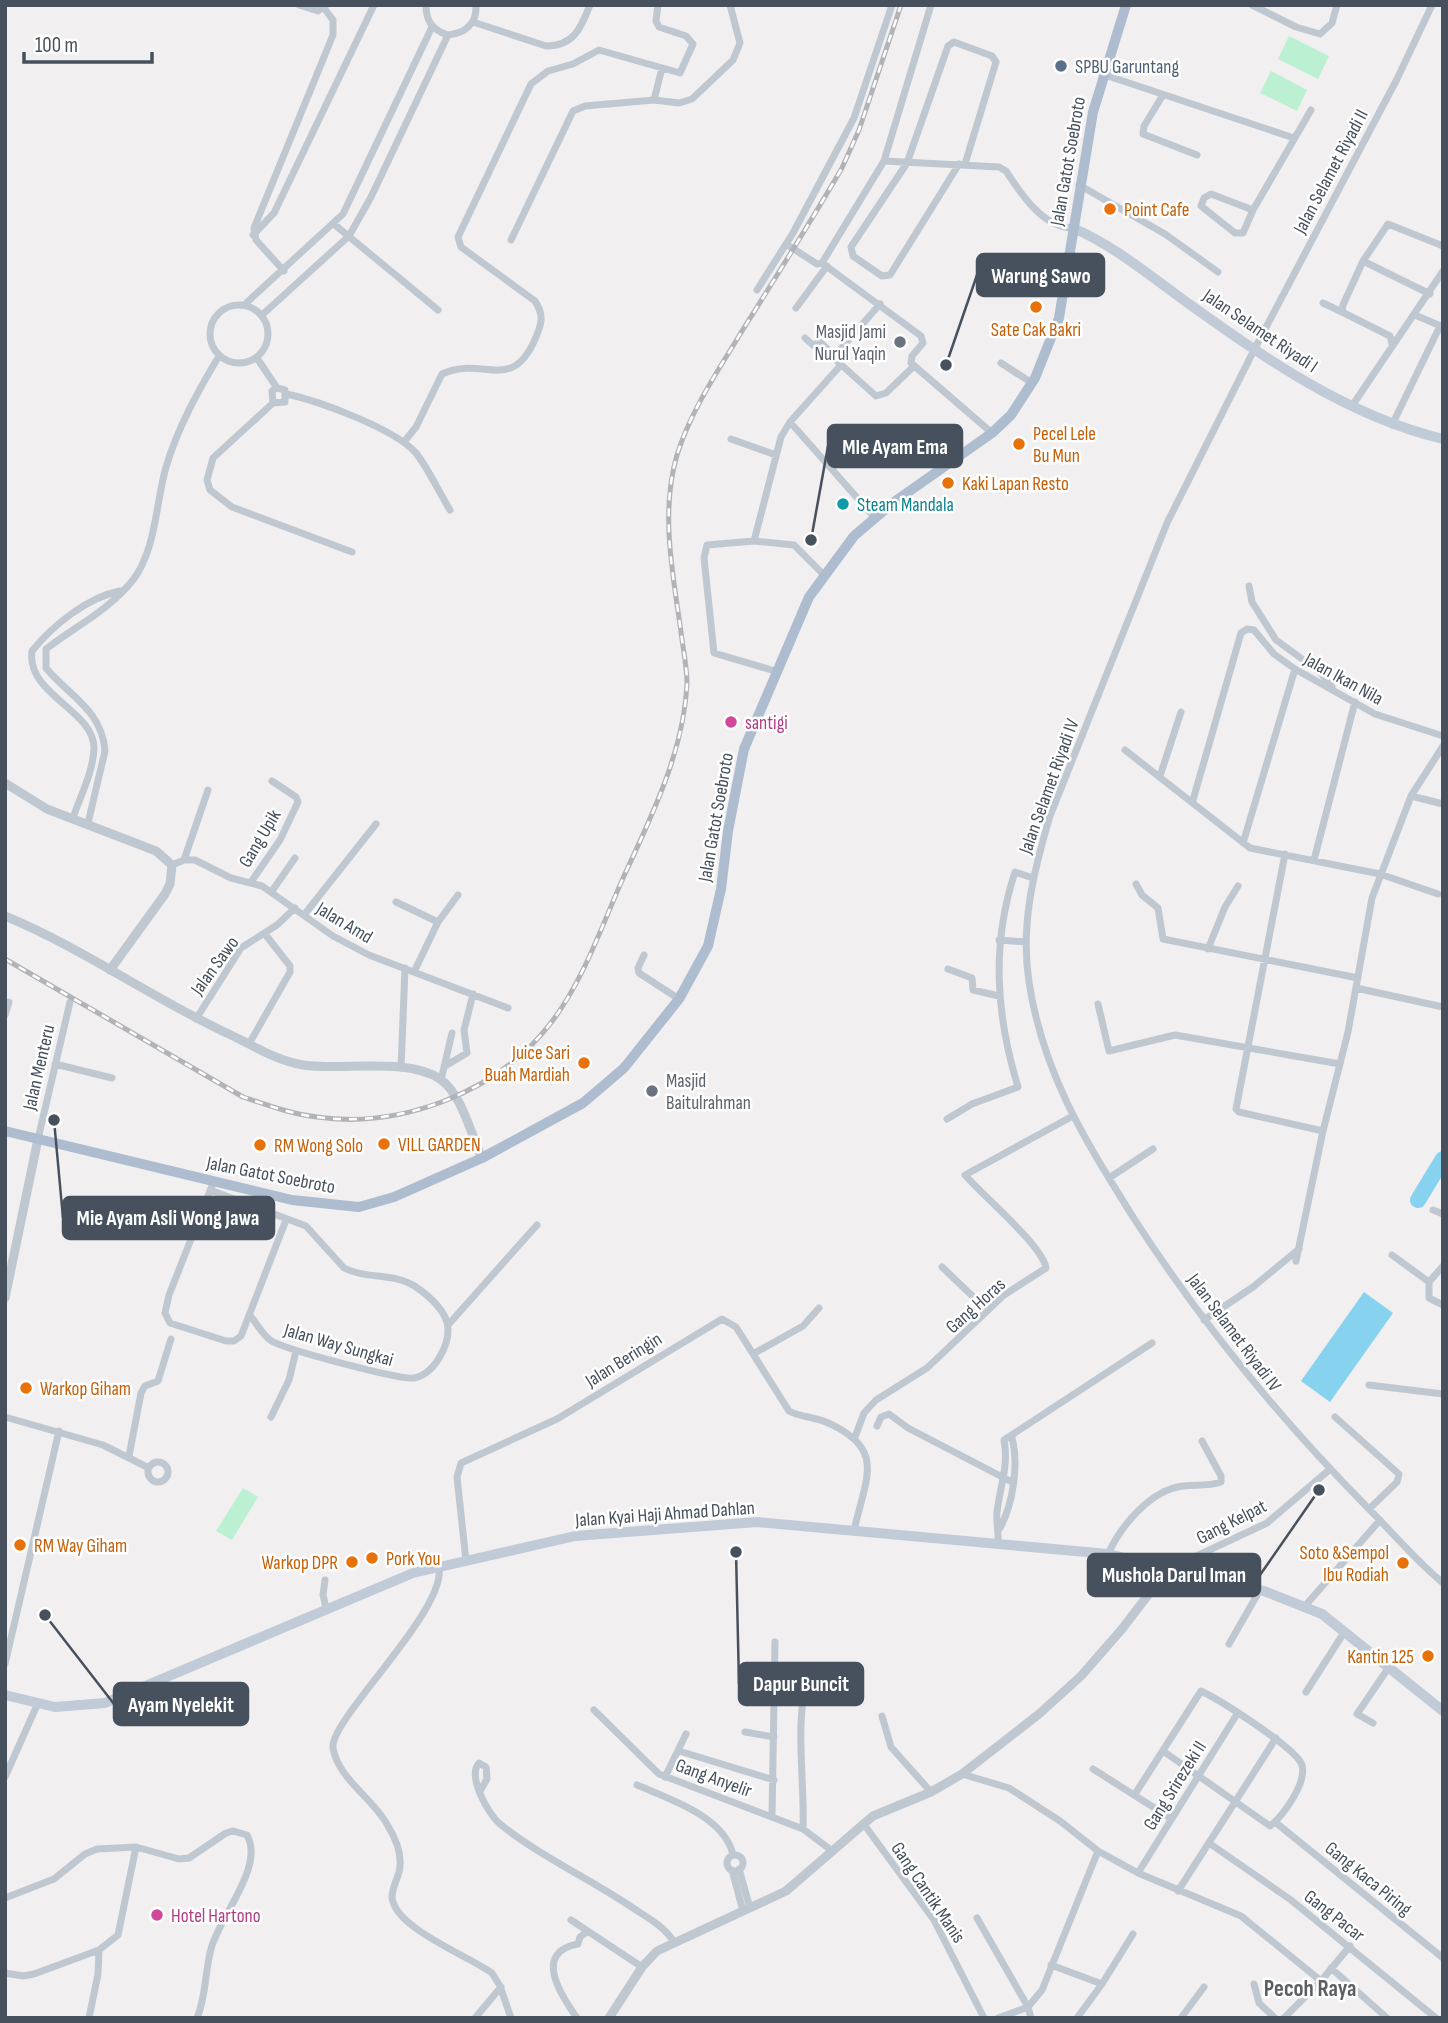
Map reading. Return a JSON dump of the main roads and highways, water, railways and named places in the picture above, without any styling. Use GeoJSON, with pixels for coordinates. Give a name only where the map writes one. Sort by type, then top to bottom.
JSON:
{"type":"FeatureCollection","features":[{"type":"Feature","properties":{"kind":"main road","name":"Jalan Gatot Soebroto"},"geometry":{"type":"LineString","coordinates":[[5,1132],[212,1186],[292,1200],[359,1207],[394,1197],[482,1158],[583,1103],[624,1068],[679,999],[698,968],[715,920],[744,749],[790,635],[823,574],[854,537],[875,518],[992,433],[1011,415],[1032,383],[1059,318],[1079,185],[1102,74],[1126,5]]}},
{"type":"Feature","properties":{"kind":"main road","name":"Jalan Selamet Riyadi I"},"geometry":{"type":"LineString","coordinates":[[1073,228],[1109,247],[1254,350],[1352,406],[1392,425],[1443,439]]}},
{"type":"Feature","properties":{"kind":"main road","name":"Jalan Kyai Haji Ahmad Dahlan"},"geometry":{"type":"LineString","coordinates":[[5,1695],[71,1708],[105,1703],[393,1579],[575,1536],[719,1523],[778,1523],[1108,1554],[1260,1590],[1305,1606],[1345,1631],[1443,1711]]}},
{"type":"Feature","properties":{"kind":"water"},"geometry":{"type":"Polygon","coordinates":[[[1364,1292],[1393,1313],[1330,1402],[1301,1381],[1364,1292]]]}},
{"type":"Feature","properties":{"kind":"waterway"},"geometry":{"type":"LineString","coordinates":[[1418,1200],[1443,1159]]}},
{"type":"Feature","properties":{"kind":"railway"},"geometry":{"type":"LineString","coordinates":[[5,959],[243,1097],[307,1116],[349,1119],[414,1111],[476,1086],[529,1048],[562,1008],[582,972],[665,782],[680,733],[687,677],[672,566],[669,499],[683,438],[715,376],[842,168],[859,130],[901,5]]}},
{"type":"Feature","properties":{"kind":"place","name":"SPBU Garuntang"},"geometry":{"type":"Point","coordinates":[1061,66]}},
{"type":"Feature","properties":{"kind":"place","name":"Point Cafe"},"geometry":{"type":"Point","coordinates":[1110,209]}},
{"type":"Feature","properties":{"kind":"place","name":"Sate Cak Bakri"},"geometry":{"type":"Point","coordinates":[1036,307]}},
{"type":"Feature","properties":{"kind":"place","name":"Masjid Jami Nurul Yaqin"},"geometry":{"type":"Point","coordinates":[900,342]}},
{"type":"Feature","properties":{"kind":"place","name":"Warung Sawo"},"geometry":{"type":"Point","coordinates":[946,365]}},
{"type":"Feature","properties":{"kind":"place","name":"Pecel Lele Bu Mun"},"geometry":{"type":"Point","coordinates":[1019,444]}},
{"type":"Feature","properties":{"kind":"place","name":"Kaki Lapan Resto"},"geometry":{"type":"Point","coordinates":[948,483]}},
{"type":"Feature","properties":{"kind":"place","name":"Steam Mandala"},"geometry":{"type":"Point","coordinates":[843,504]}},
{"type":"Feature","properties":{"kind":"place","name":"MIe Ayam Ema"},"geometry":{"type":"Point","coordinates":[811,540]}},
{"type":"Feature","properties":{"kind":"place","name":"santigi"},"geometry":{"type":"Point","coordinates":[731,722]}},
{"type":"Feature","properties":{"kind":"place","name":"Juice Sari Buah Mardiah"},"geometry":{"type":"Point","coordinates":[584,1063]}},
{"type":"Feature","properties":{"kind":"place","name":"Masjid Baitulrahman"},"geometry":{"type":"Point","coordinates":[652,1091]}},
{"type":"Feature","properties":{"kind":"place","name":"Mie Ayam Asli Wong Jawa"},"geometry":{"type":"Point","coordinates":[54,1120]}},
{"type":"Feature","properties":{"kind":"place","name":"VILL GARDEN"},"geometry":{"type":"Point","coordinates":[384,1144]}},
{"type":"Feature","properties":{"kind":"place","name":"RM Wong Solo"},"geometry":{"type":"Point","coordinates":[260,1145]}},
{"type":"Feature","properties":{"kind":"place","name":"Warkop Giham"},"geometry":{"type":"Point","coordinates":[26,1388]}},
{"type":"Feature","properties":{"kind":"place","name":"Mushola Darul Iman"},"geometry":{"type":"Point","coordinates":[1319,1490]}},
{"type":"Feature","properties":{"kind":"place","name":"RM Way Giham"},"geometry":{"type":"Point","coordinates":[20,1545]}},
{"type":"Feature","properties":{"kind":"place","name":"Dapur Buncit"},"geometry":{"type":"Point","coordinates":[736,1552]}},
{"type":"Feature","properties":{"kind":"place","name":"Pork You"},"geometry":{"type":"Point","coordinates":[372,1558]}},
{"type":"Feature","properties":{"kind":"place","name":"Warkop DPR"},"geometry":{"type":"Point","coordinates":[352,1562]}},
{"type":"Feature","properties":{"kind":"place","name":"Soto &Sempol Ibu Rodiah"},"geometry":{"type":"Point","coordinates":[1403,1563]}},
{"type":"Feature","properties":{"kind":"place","name":"Ayam Nyelekit"},"geometry":{"type":"Point","coordinates":[45,1615]}},
{"type":"Feature","properties":{"kind":"place","name":"Kantin 125"},"geometry":{"type":"Point","coordinates":[1428,1656]}},
{"type":"Feature","properties":{"kind":"place","name":"Hotel Hartono"},"geometry":{"type":"Point","coordinates":[157,1915]}},
{"type":"Feature","properties":{"kind":"district","name":"Pecoh Raya"},"geometry":{"type":"Point","coordinates":[1310,1988]}}]}
